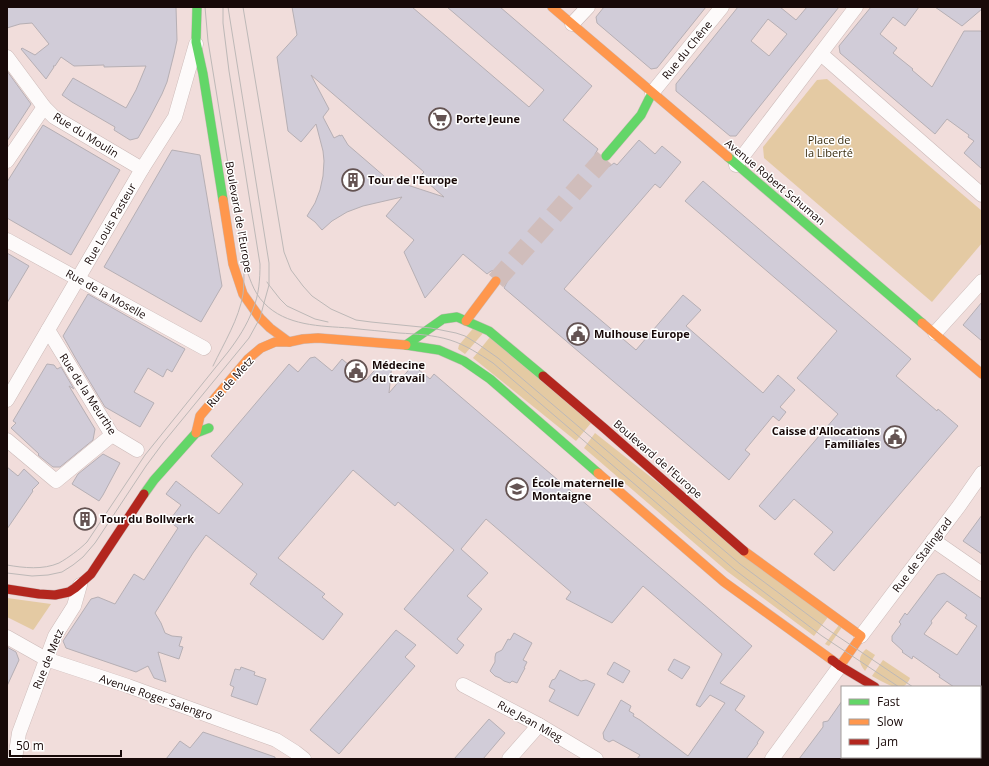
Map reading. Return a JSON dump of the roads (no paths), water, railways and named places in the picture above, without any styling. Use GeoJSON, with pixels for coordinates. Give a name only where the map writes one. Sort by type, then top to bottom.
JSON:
{"type":"FeatureCollection","features":[{"type":"Feature","properties":{"kind":"main road","name":"Boulevard de l'Europe"},"geometry":{"type":"LineString","coordinates":[[196,7],[196,42],[203,74],[233,264],[243,294],[253,310],[270,328],[289,342]]}},
{"type":"Feature","properties":{"kind":"main road","name":"Avenue Robert Schuman"},"geometry":{"type":"LineString","coordinates":[[552,7],[982,374]]}},
{"type":"Feature","properties":{"kind":"main road"},"geometry":{"type":"LineString","coordinates":[[606,156],[641,114],[652,93]]}},
{"type":"Feature","properties":{"kind":"main road"},"geometry":{"type":"LineString","coordinates":[[466,321],[496,281]]}},
{"type":"Feature","properties":{"kind":"main road","name":"Boulevard de l'Europe"},"geometry":{"type":"LineString","coordinates":[[406,345],[443,319],[457,317],[489,331],[604,428],[744,550],[861,636]]}},
{"type":"Feature","properties":{"kind":"main road"},"geometry":{"type":"LineString","coordinates":[[279,351],[289,342],[318,338],[406,345],[439,350],[464,361],[490,379],[724,582],[840,666],[873,686]]}},
{"type":"Feature","properties":{"kind":"main road","name":"Rue de Metz"},"geometry":{"type":"LineString","coordinates":[[196,433],[200,416],[248,359],[261,348],[274,342],[289,342]]}},
{"type":"Feature","properties":{"kind":"main road","name":"Rue de Metz"},"geometry":{"type":"LineString","coordinates":[[80,585],[91,574],[154,480],[196,433],[210,427],[214,422]]}},
{"type":"Feature","properties":{"kind":"main road"},"geometry":{"type":"LineString","coordinates":[[7,589],[52,595],[68,592],[80,585]]}},
{"type":"Feature","properties":{"kind":"main road"},"geometry":{"type":"LineString","coordinates":[[840,666],[861,636]]}},
{"type":"Feature","properties":{"kind":"street"},"geometry":{"type":"LineString","coordinates":[[572,24],[588,7]]}},
{"type":"Feature","properties":{"kind":"street","name":"Rue du Chêne"},"geometry":{"type":"LineString","coordinates":[[652,93],[722,7]]}},
{"type":"Feature","properties":{"kind":"street"},"geometry":{"type":"LineString","coordinates":[[736,165],[856,7]]}},
{"type":"Feature","properties":{"kind":"street","name":"Rue Louis Pasteur"},"geometry":{"type":"LineString","coordinates":[[7,400],[142,169],[175,117],[196,42]]}},
{"type":"Feature","properties":{"kind":"street"},"geometry":{"type":"LineString","coordinates":[[821,54],[982,195]]}},
{"type":"Feature","properties":{"kind":"street","name":"Rue du Moulin"},"geometry":{"type":"LineString","coordinates":[[7,57],[44,107],[54,117],[142,169]]}},
{"type":"Feature","properties":{"kind":"street"},"geometry":{"type":"LineString","coordinates":[[7,161],[44,107]]}},
{"type":"Feature","properties":{"kind":"street","name":"Rue de la Moselle"},"geometry":{"type":"LineString","coordinates":[[7,240],[204,348]]}},
{"type":"Feature","properties":{"kind":"street"},"geometry":{"type":"LineString","coordinates":[[935,333],[982,280]]}},
{"type":"Feature","properties":{"kind":"street","name":"Rue de la Meurthe"},"geometry":{"type":"LineString","coordinates":[[48,330],[112,435],[137,450]]}},
{"type":"Feature","properties":{"kind":"street"},"geometry":{"type":"LineString","coordinates":[[7,440],[56,481],[112,435]]}},
{"type":"Feature","properties":{"kind":"street","name":"Rue de Stalingrad"},"geometry":{"type":"LineString","coordinates":[[861,636],[982,473]]}},
{"type":"Feature","properties":{"kind":"street"},"geometry":{"type":"LineString","coordinates":[[933,540],[982,574]]}},
{"type":"Feature","properties":{"kind":"street","name":"Rue de Metz"},"geometry":{"type":"LineString","coordinates":[[15,759],[13,731],[55,636],[74,606],[80,585]]}},
{"type":"Feature","properties":{"kind":"street","name":"Avenue Roger Salengro"},"geometry":{"type":"LineString","coordinates":[[7,637],[46,659],[141,691],[276,740],[304,759]]}},
{"type":"Feature","properties":{"kind":"street"},"geometry":{"type":"LineString","coordinates":[[772,759],[840,666]]}},
{"type":"Feature","properties":{"kind":"street","name":"Rue Jean Mieg"},"geometry":{"type":"LineString","coordinates":[[463,684],[596,759]]}},
{"type":"Feature","properties":{"kind":"street"},"geometry":{"type":"LineString","coordinates":[[509,759],[539,726]]}},
{"type":"Feature","properties":{"kind":"tunnel"},"geometry":{"type":"LineString","coordinates":[[496,281],[606,156]]}},
{"type":"Feature","properties":{"kind":"tram line"},"geometry":{"type":"LineString","coordinates":[[205,7],[208,41],[244,262],[254,289],[264,303],[273,311],[282,316],[304,323],[438,337],[456,342],[477,353],[493,363],[735,570],[822,636],[897,686]]}},
{"type":"Feature","properties":{"kind":"tram line"},"geometry":{"type":"LineString","coordinates":[[7,565],[33,568],[47,567],[66,559],[87,542],[145,455],[232,347],[239,337],[253,309],[259,287],[260,264],[229,71],[223,23],[223,7]]}},
{"type":"Feature","properties":{"kind":"tram line"},"geometry":{"type":"LineString","coordinates":[[7,573],[32,576],[48,575],[62,572],[83,557],[95,543],[163,443],[249,338],[260,318],[269,285],[269,263],[228,7]]}},
{"type":"Feature","properties":{"kind":"tram line"},"geometry":{"type":"LineString","coordinates":[[243,7],[284,252],[291,270],[312,296],[331,309],[356,320],[431,328],[465,336],[478,344],[498,358],[740,564],[827,629],[912,686]]}},
{"type":"Feature","properties":{"kind":"tram line"},"geometry":{"type":"LineString","coordinates":[[213,366],[231,331],[238,313],[243,294],[244,266]]}},
{"type":"Feature","properties":{"kind":"tram line"},"geometry":{"type":"LineString","coordinates":[[267,282],[287,306],[315,319],[328,322]]}},
{"type":"Feature","properties":{"kind":"place","name":"Porte Jeune"},"geometry":{"type":"Point","coordinates":[440,119]}},
{"type":"Feature","properties":{"kind":"place","name":"Tour de l'Europe"},"geometry":{"type":"Point","coordinates":[353,180]}},
{"type":"Feature","properties":{"kind":"place","name":"Mulhouse Europe"},"geometry":{"type":"Point","coordinates":[578,334]}},
{"type":"Feature","properties":{"kind":"place","name":"Médecine du travail"},"geometry":{"type":"Point","coordinates":[356,371]}},
{"type":"Feature","properties":{"kind":"place","name":"Caisse d'Allocations Familiales"},"geometry":{"type":"Point","coordinates":[895,437]}},
{"type":"Feature","properties":{"kind":"place","name":"École maternelle Montaigne"},"geometry":{"type":"Point","coordinates":[517,489]}},
{"type":"Feature","properties":{"kind":"place","name":"Tour du Bollwerk"},"geometry":{"type":"Point","coordinates":[85,519]}},
{"type":"Feature","properties":{"kind":"park label","name":"Place de la Liberté"},"geometry":{"type":"Point","coordinates":[829,146]}}]}
